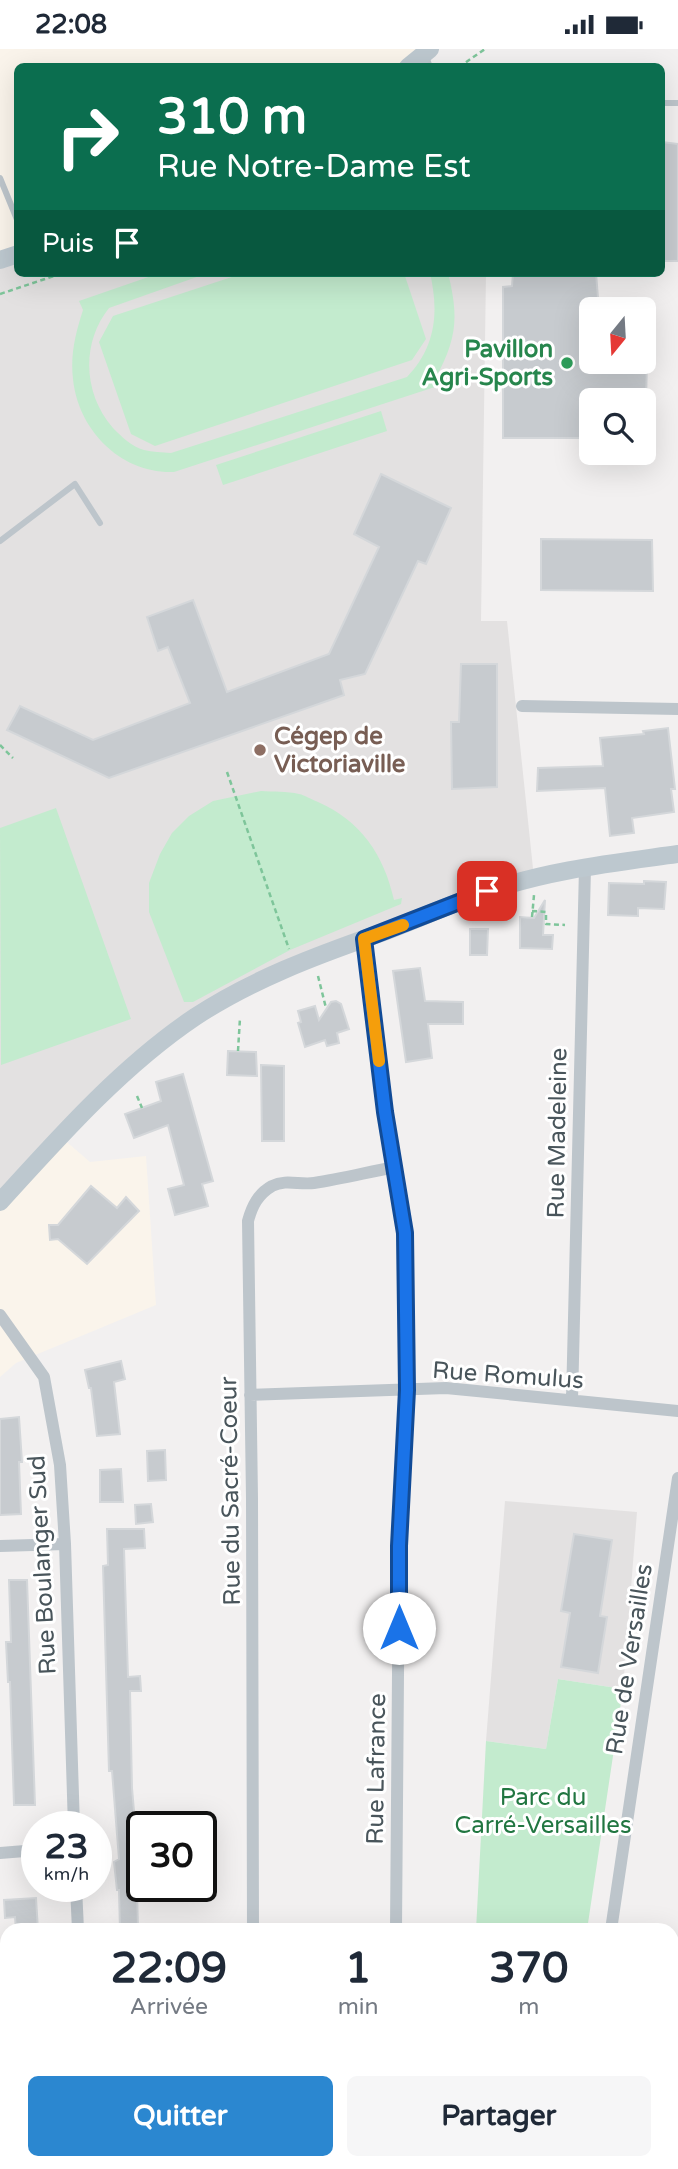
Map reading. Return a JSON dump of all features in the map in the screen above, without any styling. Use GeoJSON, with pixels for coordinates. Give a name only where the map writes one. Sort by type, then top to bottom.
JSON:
{"type":"FeatureCollection","features":[{"type":"Feature","properties":{"kind":"street"},"geometry":{"type":"LineString","coordinates":[[522,706],[678,709]]}},
{"type":"Feature","properties":{"kind":"street"},"geometry":{"type":"LineString","coordinates":[[0,1202],[61,1136],[140,1059],[197,1016],[233,995],[294,965],[487,891],[585,868],[678,854]]}},
{"type":"Feature","properties":{"kind":"street","name":"Rue Madeleine"},"geometry":{"type":"LineString","coordinates":[[572,1400],[585,868]]}},
{"type":"Feature","properties":{"kind":"street","name":"Rue Lafrance"},"geometry":{"type":"LineString","coordinates":[[364,939],[385,1112],[405,1233],[407,1390],[399,1546],[396,1923]]}},
{"type":"Feature","properties":{"kind":"street","name":"Rue du Sacré-Coeur"},"geometry":{"type":"LineString","coordinates":[[253,1923],[248,1231],[253,1206],[261,1194],[273,1186],[289,1181],[312,1183],[395,1167]]}},
{"type":"Feature","properties":{"kind":"street","name":"Rue Boulanger Sud"},"geometry":{"type":"LineString","coordinates":[[0,1315],[44,1377],[60,1465],[73,1811]]}},
{"type":"Feature","properties":{"kind":"street","name":"Rue Romulus"},"geometry":{"type":"LineString","coordinates":[[250,1395],[446,1388],[678,1411]]}},
{"type":"Feature","properties":{"kind":"street","name":"Rue de Versailles"},"geometry":{"type":"LineString","coordinates":[[612,1923],[678,1478]]}},
{"type":"Feature","properties":{"kind":"street"},"geometry":{"type":"LineString","coordinates":[[0,1546],[65,1543]]}},
{"type":"Feature","properties":{"kind":"street"},"geometry":{"type":"LineString","coordinates":[[0,1853],[21,1851]]}},
{"type":"Feature","properties":{"kind":"street"},"geometry":{"type":"LineString","coordinates":[[77,1902],[78,1923]]}},
{"type":"Feature","properties":{"kind":"lane"},"geometry":{"type":"LineString","coordinates":[[0,178],[14,212]]}},
{"type":"Feature","properties":{"kind":"lane"},"geometry":{"type":"LineString","coordinates":[[0,541],[75,484],[100,523]]}},
{"type":"Feature","properties":{"kind":"path"},"geometry":{"type":"LineString","coordinates":[[465,63],[485,49]]}},
{"type":"Feature","properties":{"kind":"path"},"geometry":{"type":"LineString","coordinates":[[0,294],[51,277]]}},
{"type":"Feature","properties":{"kind":"path"},"geometry":{"type":"LineString","coordinates":[[0,745],[13,758]]}},
{"type":"Feature","properties":{"kind":"path"},"geometry":{"type":"LineString","coordinates":[[227,772],[294,965]]}},
{"type":"Feature","properties":{"kind":"path"},"geometry":{"type":"LineString","coordinates":[[532,917],[534,895]]}},
{"type":"Feature","properties":{"kind":"path"},"geometry":{"type":"LineString","coordinates":[[532,911],[546,912],[546,924],[565,925]]}},
{"type":"Feature","properties":{"kind":"path"},"geometry":{"type":"LineString","coordinates":[[318,976],[326,1008]]}},
{"type":"Feature","properties":{"kind":"path"},"geometry":{"type":"LineString","coordinates":[[239,1051],[240,1018]]}},
{"type":"Feature","properties":{"kind":"path"},"geometry":{"type":"LineString","coordinates":[[137,1096],[142,1108]]}},
{"type":"Feature","properties":{"kind":"shaded area"},"geometry":{"type":"Polygon","coordinates":[[[0,49],[438,49],[415,63],[14,63],[14,254],[0,260],[0,49]]]}},
{"type":"Feature","properties":{"kind":"shaded area","name":"Cégep de Victoriaville"},"geometry":{"type":"Polygon","coordinates":[[[14,254],[14,277],[486,277],[481,621],[507,621],[534,878],[294,966],[140,1059],[0,1202],[0,260],[14,254]]]}},
{"type":"Feature","properties":{"kind":"shaded area"},"geometry":{"type":"Polygon","coordinates":[[[61,1137],[90,1162],[146,1156],[156,1305],[16,1363],[0,1377],[0,1202],[61,1137]]]}},
{"type":"Feature","properties":{"kind":"shaded area"},"geometry":{"type":"Polygon","coordinates":[[[505,1501],[637,1512],[623,1689],[558,1679],[546,1749],[486,1741],[505,1501]]]}},
{"type":"Feature","properties":{"kind":"green space"},"geometry":{"type":"Polygon","coordinates":[[[148,277],[197,277],[109,308],[100,322],[90,352],[91,384],[103,415],[113,428],[140,449],[171,453],[407,377],[424,354],[433,328],[434,301],[431,277],[449,277],[455,315],[448,352],[435,379],[438,386],[174,472],[155,471],[120,457],[93,431],[83,415],[73,379],[72,361],[83,310],[79,301],[148,277]]]}},
{"type":"Feature","properties":{"kind":"green space"},"geometry":{"type":"Polygon","coordinates":[[[232,277],[405,277],[426,339],[412,360],[155,446],[131,434],[99,342],[113,316],[232,277]]]}},
{"type":"Feature","properties":{"kind":"green space"},"geometry":{"type":"Polygon","coordinates":[[[381,411],[387,431],[223,485],[216,465],[381,411]]]}},
{"type":"Feature","properties":{"kind":"green space"},"geometry":{"type":"Polygon","coordinates":[[[261,791],[301,795],[347,819],[377,854],[394,900],[402,898],[401,904],[290,950],[193,1002],[184,1002],[149,912],[149,883],[160,854],[172,833],[189,816],[213,801],[261,791]]]}},
{"type":"Feature","properties":{"kind":"green space"},"geometry":{"type":"Polygon","coordinates":[[[56,808],[131,1019],[1,1065],[0,828],[56,808]]]}},
{"type":"Feature","properties":{"kind":"green space","name":"Parc du Carré-Versailles"},"geometry":{"type":"Polygon","coordinates":[[[558,1679],[623,1689],[588,1923],[476,1923],[486,1741],[546,1749],[558,1679]]]}},
{"type":"Feature","properties":{"kind":"building"},"geometry":{"type":"Polygon","coordinates":[[[665,142],[678,144],[678,261],[665,261],[665,142]]]}},
{"type":"Feature","properties":{"kind":"building"},"geometry":{"type":"Polygon","coordinates":[[[513,277],[596,277],[598,297],[579,297],[579,375],[647,375],[646,388],[579,388],[579,438],[503,438],[503,287],[512,286],[513,277]]]}},
{"type":"Feature","properties":{"kind":"building","name":"Cégep de Victoriaville"},"geometry":{"type":"Polygon","coordinates":[[[381,474],[451,508],[426,564],[418,561],[365,674],[340,680],[344,695],[109,778],[7,730],[20,706],[93,740],[190,703],[168,647],[158,651],[147,617],[193,600],[227,692],[329,654],[379,547],[354,534],[381,474]]]}},
{"type":"Feature","properties":{"kind":"building"},"geometry":{"type":"Polygon","coordinates":[[[541,539],[652,540],[653,591],[541,590],[541,539]]]}},
{"type":"Feature","properties":{"kind":"building"},"geometry":{"type":"Polygon","coordinates":[[[461,664],[497,664],[497,787],[452,789],[451,722],[459,722],[461,664]]]}},
{"type":"Feature","properties":{"kind":"building"},"geometry":{"type":"Polygon","coordinates":[[[668,728],[675,789],[671,789],[674,812],[632,818],[634,833],[610,836],[605,788],[537,791],[538,768],[603,766],[600,738],[644,734],[643,731],[668,728]]]}},
{"type":"Feature","properties":{"kind":"building"},"geometry":{"type":"Polygon","coordinates":[[[644,881],[666,882],[664,909],[638,908],[638,916],[608,915],[609,883],[644,884],[644,881]]]}},
{"type":"Feature","properties":{"kind":"building"},"geometry":{"type":"Polygon","coordinates":[[[545,900],[543,935],[553,935],[552,949],[520,948],[520,917],[534,918],[545,900]]]}},
{"type":"Feature","properties":{"kind":"building"},"geometry":{"type":"Polygon","coordinates":[[[470,929],[488,929],[487,955],[470,955],[470,929]]]}},
{"type":"Feature","properties":{"kind":"building"},"geometry":{"type":"Polygon","coordinates":[[[420,968],[425,1001],[463,1002],[463,1024],[428,1024],[432,1058],[406,1062],[393,971],[420,968]]]}},
{"type":"Feature","properties":{"kind":"building"},"geometry":{"type":"Polygon","coordinates":[[[331,1002],[341,1004],[349,1029],[337,1033],[339,1043],[327,1046],[325,1040],[305,1047],[298,1023],[301,1022],[298,1011],[315,1006],[319,1020],[331,1002]]]}},
{"type":"Feature","properties":{"kind":"building"},"geometry":{"type":"Polygon","coordinates":[[[228,1051],[256,1052],[257,1076],[227,1075],[228,1051]]]}},
{"type":"Feature","properties":{"kind":"building"},"geometry":{"type":"Polygon","coordinates":[[[261,1065],[284,1066],[284,1141],[262,1141],[261,1065]]]}},
{"type":"Feature","properties":{"kind":"building"},"geometry":{"type":"Polygon","coordinates":[[[183,1074],[213,1181],[202,1184],[208,1206],[175,1215],[168,1189],[184,1185],[168,1125],[134,1138],[125,1114],[161,1101],[156,1082],[183,1074]]]}},
{"type":"Feature","properties":{"kind":"building"},"geometry":{"type":"Polygon","coordinates":[[[91,1186],[117,1208],[126,1197],[139,1211],[87,1264],[58,1239],[50,1240],[49,1225],[58,1225],[91,1186]]]}},
{"type":"Feature","properties":{"kind":"building"},"geometry":{"type":"Polygon","coordinates":[[[121,1361],[125,1379],[114,1382],[120,1434],[97,1436],[91,1388],[85,1370],[121,1361]]]}},
{"type":"Feature","properties":{"kind":"building"},"geometry":{"type":"Polygon","coordinates":[[[19,1417],[21,1514],[0,1515],[0,1419],[19,1417]]]}},
{"type":"Feature","properties":{"kind":"building"},"geometry":{"type":"Polygon","coordinates":[[[165,1450],[166,1480],[148,1481],[147,1451],[165,1450]]]}},
{"type":"Feature","properties":{"kind":"building"},"geometry":{"type":"Polygon","coordinates":[[[121,1469],[123,1502],[100,1502],[100,1470],[121,1469]]]}},
{"type":"Feature","properties":{"kind":"building"},"geometry":{"type":"Polygon","coordinates":[[[151,1504],[153,1522],[136,1524],[135,1505],[151,1504]]]}},
{"type":"Feature","properties":{"kind":"building"},"geometry":{"type":"Polygon","coordinates":[[[107,1529],[144,1529],[145,1548],[124,1549],[128,1677],[140,1676],[141,1691],[130,1691],[134,1811],[126,1811],[126,1902],[137,1902],[138,1923],[120,1923],[119,1890],[114,1862],[119,1859],[112,1771],[109,1771],[103,1566],[108,1565],[107,1529]]]}},
{"type":"Feature","properties":{"kind":"building"},"geometry":{"type":"Polygon","coordinates":[[[574,1534],[612,1540],[600,1616],[607,1617],[598,1673],[561,1667],[570,1613],[561,1611],[574,1534]]]}},
{"type":"Feature","properties":{"kind":"building"},"geometry":{"type":"Polygon","coordinates":[[[9,1580],[27,1580],[35,1805],[14,1805],[6,1642],[11,1642],[9,1580]]]}},
{"type":"Feature","properties":{"kind":"building"},"geometry":{"type":"Polygon","coordinates":[[[21,1899],[21,1902],[36,1902],[38,1923],[15,1923],[15,1917],[5,1918],[4,1900],[21,1899]]]}},
{"type":"Feature","properties":{"kind":"slow traffic"},"geometry":{"type":"LineString","coordinates":[[379,1061],[364,939],[403,925]]}},
{"type":"Feature","properties":{"kind":"place","name":"Pavillon Agri-Sports"},"geometry":{"type":"Point","coordinates":[567,363]}},
{"type":"Feature","properties":{"kind":"place","name":"Cégep de Victoriaville"},"geometry":{"type":"Point","coordinates":[260,750]}},
{"type":"Feature","properties":{"kind":"route"},"geometry":{"type":"LineString","coordinates":[[399,1628],[399,1546],[407,1390],[405,1233],[385,1112],[364,939],[487,891]]}}]}
